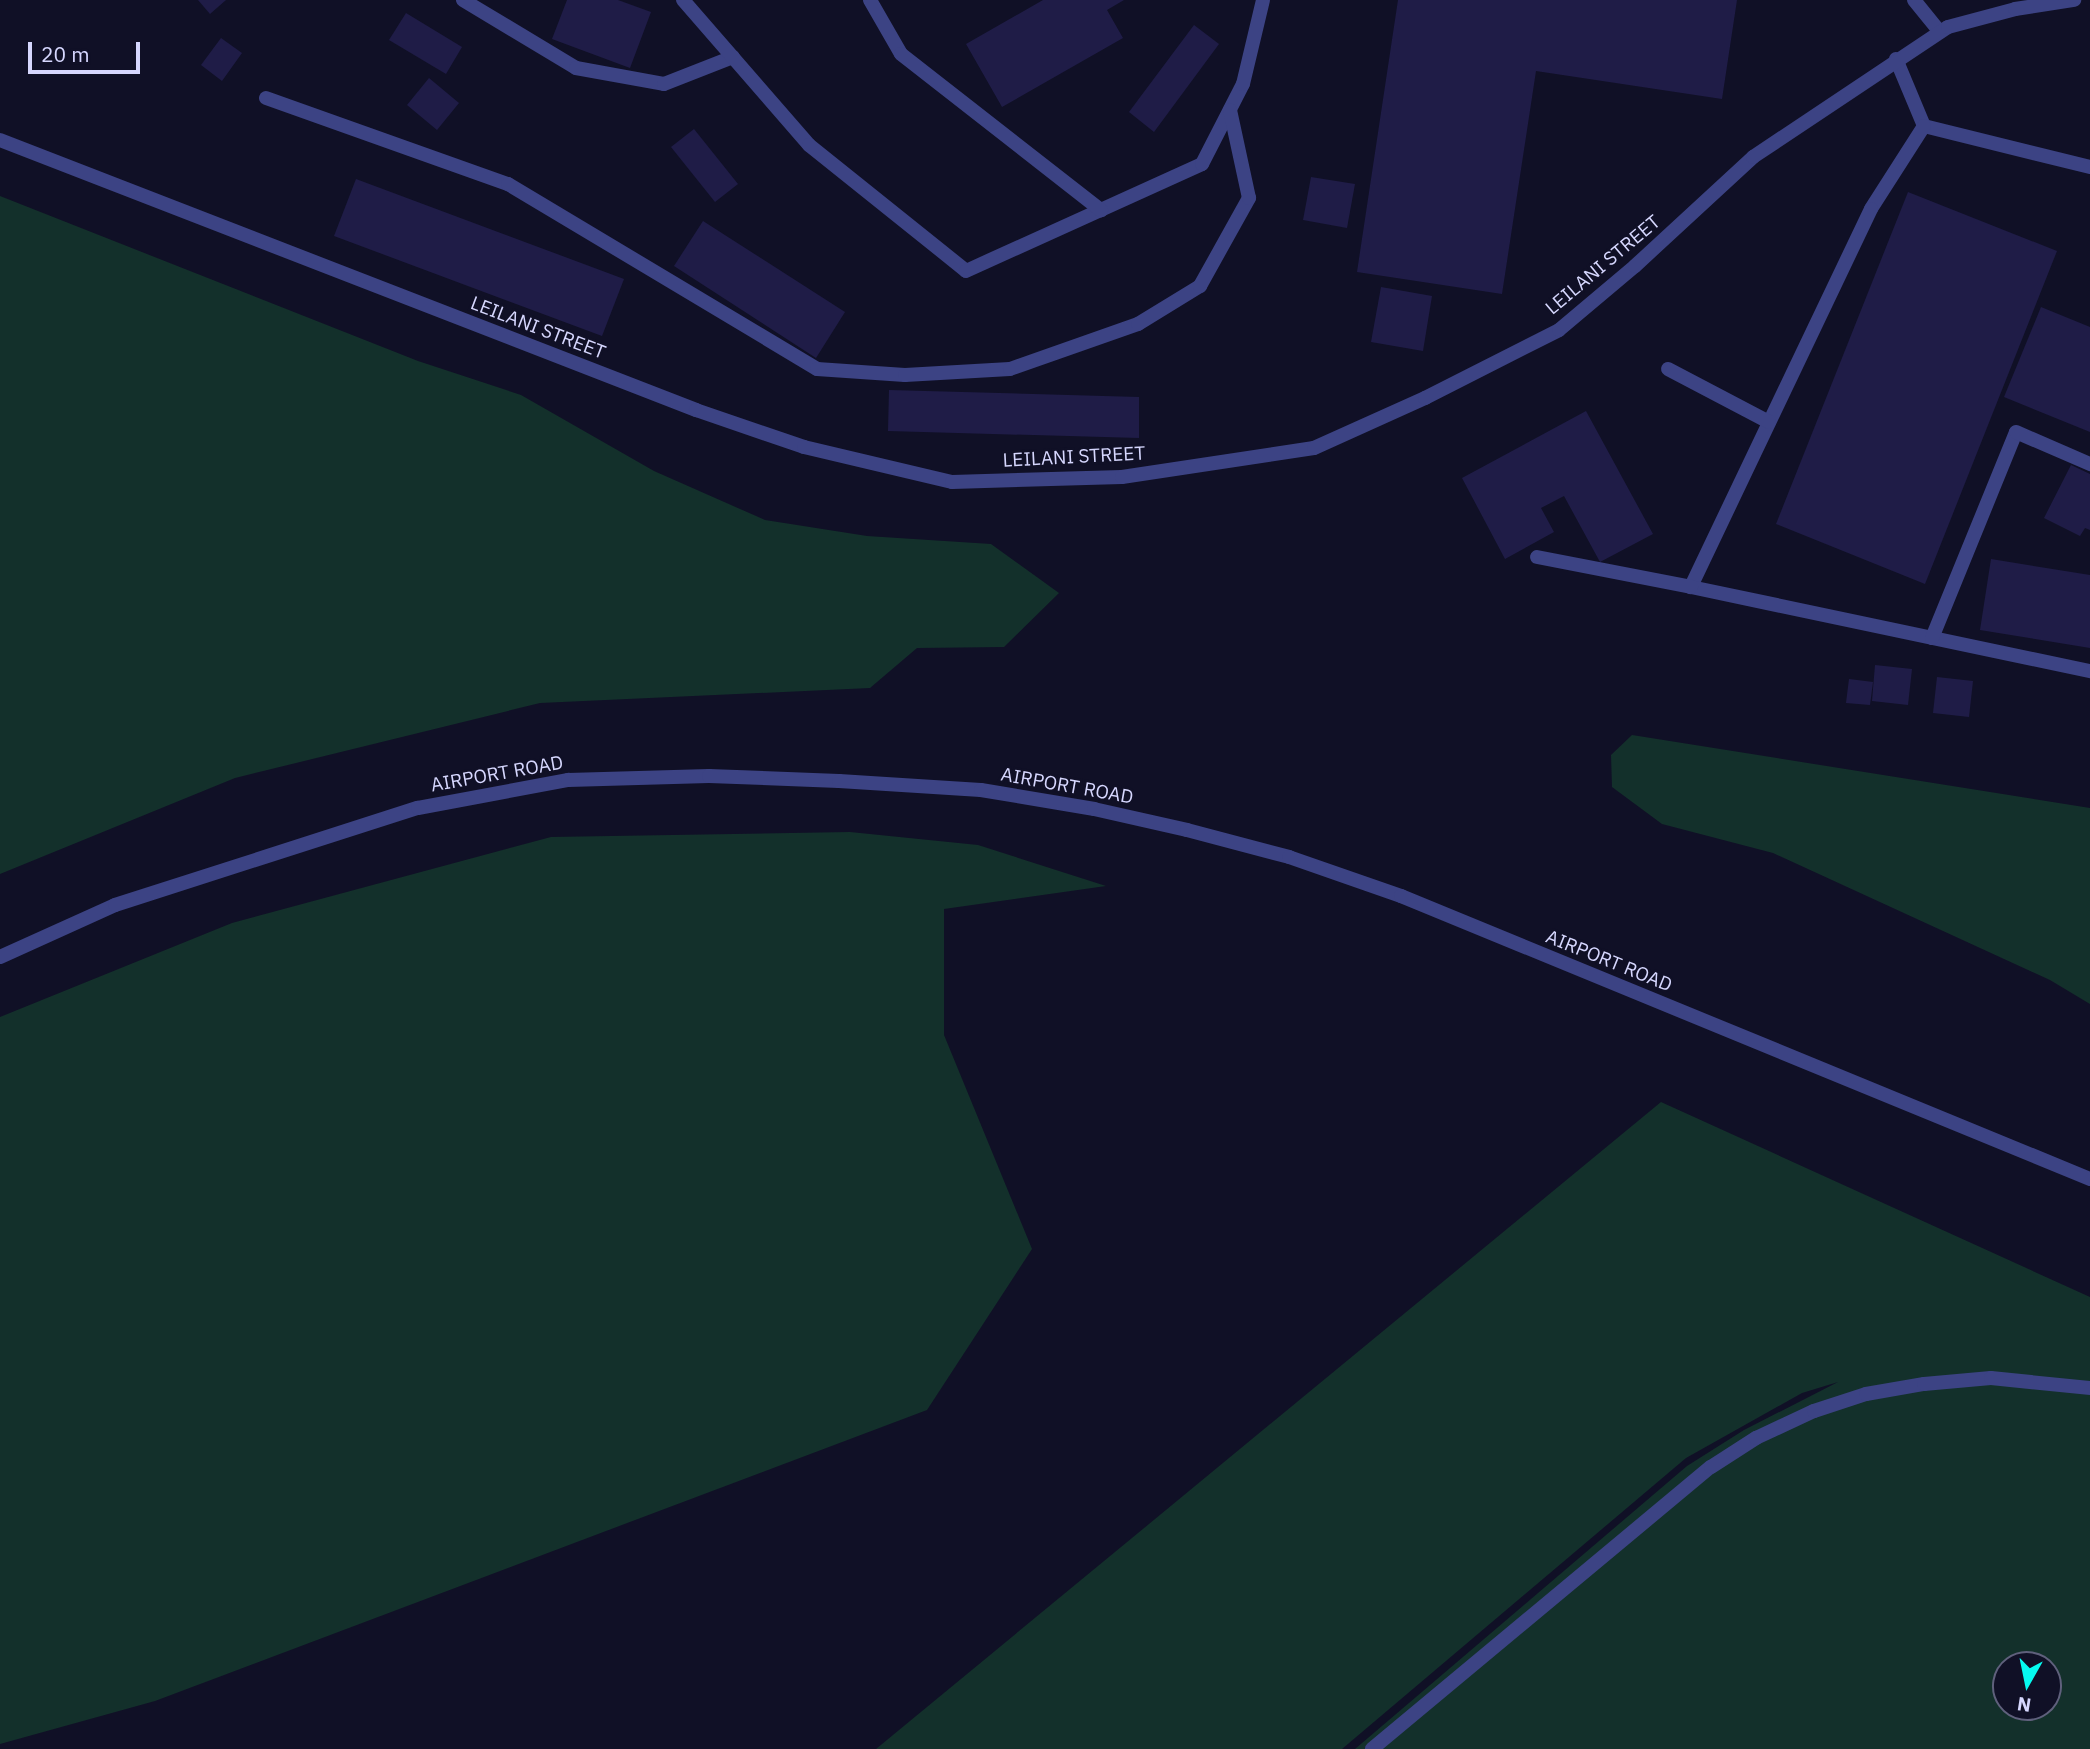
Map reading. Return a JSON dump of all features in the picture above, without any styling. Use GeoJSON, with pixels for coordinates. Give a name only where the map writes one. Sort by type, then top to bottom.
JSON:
{"type":"FeatureCollection","features":[{"type":"Feature","properties":{"kind":"street"},"geometry":{"type":"LineString","coordinates":[[463,0],[576,68],[664,84],[733,57]]}},
{"type":"Feature","properties":{"kind":"street"},"geometry":{"type":"LineString","coordinates":[[684,0],[809,145],[965,271],[1202,164],[1243,84],[1263,0]]}},
{"type":"Feature","properties":{"kind":"street"},"geometry":{"type":"LineString","coordinates":[[870,0],[901,54],[1101,210]]}},
{"type":"Feature","properties":{"kind":"street"},"geometry":{"type":"LineString","coordinates":[[1914,0],[1940,32]]}},
{"type":"Feature","properties":{"kind":"street","name":"LEILANI STREET"},"geometry":{"type":"LineString","coordinates":[[0,139],[696,410],[804,447],[952,482],[1122,477],[1314,448],[1425,398],[1559,330],[1635,266],[1753,157],[1896,59],[1948,27],[2015,9],[2074,0]]}},
{"type":"Feature","properties":{"kind":"street"},"geometry":{"type":"LineString","coordinates":[[1896,59],[1924,125]]}},
{"type":"Feature","properties":{"kind":"street"},"geometry":{"type":"LineString","coordinates":[[266,97],[508,184],[817,369],[905,375],[1010,369],[1138,324],[1200,286],[1249,198],[1230,110]]}},
{"type":"Feature","properties":{"kind":"street"},"geometry":{"type":"LineString","coordinates":[[1924,125],[2090,167]]}},
{"type":"Feature","properties":{"kind":"street"},"geometry":{"type":"LineString","coordinates":[[1691,587],[1871,209],[1924,125]]}},
{"type":"Feature","properties":{"kind":"street"},"geometry":{"type":"LineString","coordinates":[[1668,369],[1769,422]]}},
{"type":"Feature","properties":{"kind":"street"},"geometry":{"type":"LineString","coordinates":[[1932,638],[2016,432],[2090,464]]}},
{"type":"Feature","properties":{"kind":"street"},"geometry":{"type":"LineString","coordinates":[[1537,557],[2090,671]]}},
{"type":"Feature","properties":{"kind":"street","name":"AIRPORT ROAD"},"geometry":{"type":"LineString","coordinates":[[0,957],[115,905],[418,808],[568,780],[709,776],[839,780],[981,790],[1094,809],[1187,830],[1289,858],[1389,892],[2090,1180]]}},
{"type":"Feature","properties":{"kind":"street"},"geometry":{"type":"LineString","coordinates":[[1372,1749],[1711,1467],[1756,1438],[1814,1411],[1866,1394],[1924,1384],[1990,1378],[2090,1388]]}},
{"type":"Feature","properties":{"kind":"green space"},"geometry":{"type":"Polygon","coordinates":[[[0,196],[418,361],[521,395],[654,471],[765,520],[867,536],[991,544],[1059,593],[1004,647],[917,648],[870,688],[540,703],[235,778],[0,874],[0,196]]]}},
{"type":"Feature","properties":{"kind":"green space"},"geometry":{"type":"Polygon","coordinates":[[[1632,735],[2090,808],[2090,1004],[2050,980],[1773,853],[1662,824],[1612,787],[1611,755],[1632,735]]]}},
{"type":"Feature","properties":{"kind":"green space"},"geometry":{"type":"Polygon","coordinates":[[[850,832],[978,845],[1106,886],[944,909],[944,1035],[1032,1249],[927,1410],[155,1701],[0,1744],[0,1017],[232,923],[551,837],[850,832]]]}},
{"type":"Feature","properties":{"kind":"green space"},"geometry":{"type":"Polygon","coordinates":[[[1661,1102],[2090,1297],[2090,1749],[1355,1749],[1687,1466],[1744,1430],[1838,1382],[1802,1393],[1686,1458],[1342,1749],[876,1749],[1661,1102]]]}},
{"type":"Feature","properties":{"kind":"building"},"geometry":{"type":"Polygon","coordinates":[[[198,0],[226,0],[210,14],[198,0]]]}},
{"type":"Feature","properties":{"kind":"building"},"geometry":{"type":"Polygon","coordinates":[[[567,0],[618,0],[651,12],[630,68],[552,39],[567,0]]]}},
{"type":"Feature","properties":{"kind":"building"},"geometry":{"type":"Polygon","coordinates":[[[1043,0],[1124,0],[1107,10],[1123,38],[1002,107],[966,44],[1043,0]]]}},
{"type":"Feature","properties":{"kind":"building"},"geometry":{"type":"Polygon","coordinates":[[[1398,0],[1737,0],[1722,99],[1536,71],[1502,294],[1357,272],[1398,0]]]}},
{"type":"Feature","properties":{"kind":"building"},"geometry":{"type":"Polygon","coordinates":[[[406,13],[462,47],[446,74],[389,40],[406,13]]]}},
{"type":"Feature","properties":{"kind":"building"},"geometry":{"type":"Polygon","coordinates":[[[1194,25],[1219,44],[1154,132],[1129,112],[1194,25]]]}},
{"type":"Feature","properties":{"kind":"building"},"geometry":{"type":"Polygon","coordinates":[[[221,38],[242,53],[222,81],[201,65],[221,38]]]}},
{"type":"Feature","properties":{"kind":"building"},"geometry":{"type":"Polygon","coordinates":[[[429,78],[459,103],[437,130],[407,105],[429,78]]]}},
{"type":"Feature","properties":{"kind":"building"},"geometry":{"type":"Polygon","coordinates":[[[694,129],[738,184],[715,202],[671,147],[694,129]]]}},
{"type":"Feature","properties":{"kind":"building"},"geometry":{"type":"Polygon","coordinates":[[[1311,177],[1355,184],[1347,228],[1303,220],[1311,177]]]}},
{"type":"Feature","properties":{"kind":"building"},"geometry":{"type":"Polygon","coordinates":[[[356,179],[624,279],[602,336],[334,236],[356,179]]]}},
{"type":"Feature","properties":{"kind":"building"},"geometry":{"type":"Polygon","coordinates":[[[1908,192],[2057,251],[1925,584],[1776,524],[1908,192]]]}},
{"type":"Feature","properties":{"kind":"building"},"geometry":{"type":"Polygon","coordinates":[[[703,221],[845,312],[816,358],[674,266],[703,221]]]}},
{"type":"Feature","properties":{"kind":"building"},"geometry":{"type":"Polygon","coordinates":[[[1381,287],[1432,296],[1423,351],[1371,342],[1381,287]]]}},
{"type":"Feature","properties":{"kind":"building"},"geometry":{"type":"Polygon","coordinates":[[[2041,307],[2090,327],[2090,432],[2004,397],[2041,307]]]}},
{"type":"Feature","properties":{"kind":"building"},"geometry":{"type":"Polygon","coordinates":[[[889,390],[1139,397],[1139,438],[888,431],[889,390]]]}},
{"type":"Feature","properties":{"kind":"building"},"geometry":{"type":"Polygon","coordinates":[[[1586,411],[1653,534],[1600,562],[1564,496],[1541,508],[1554,532],[1505,559],[1462,478],[1586,411]]]}},
{"type":"Feature","properties":{"kind":"building"},"geometry":{"type":"Polygon","coordinates":[[[2071,465],[2090,474],[2090,530],[2085,528],[2080,536],[2044,518],[2071,465]]]}},
{"type":"Feature","properties":{"kind":"building"},"geometry":{"type":"Polygon","coordinates":[[[1991,559],[2090,575],[2090,648],[1980,630],[1991,559]]]}},
{"type":"Feature","properties":{"kind":"building"},"geometry":{"type":"Polygon","coordinates":[[[1875,665],[1912,669],[1908,705],[1872,701],[1875,665]]]}},
{"type":"Feature","properties":{"kind":"building"},"geometry":{"type":"Polygon","coordinates":[[[1937,677],[1973,681],[1969,717],[1933,713],[1937,677]]]}},
{"type":"Feature","properties":{"kind":"building"},"geometry":{"type":"Polygon","coordinates":[[[1849,679],[1873,682],[1870,705],[1846,703],[1849,679]]]}}]}
